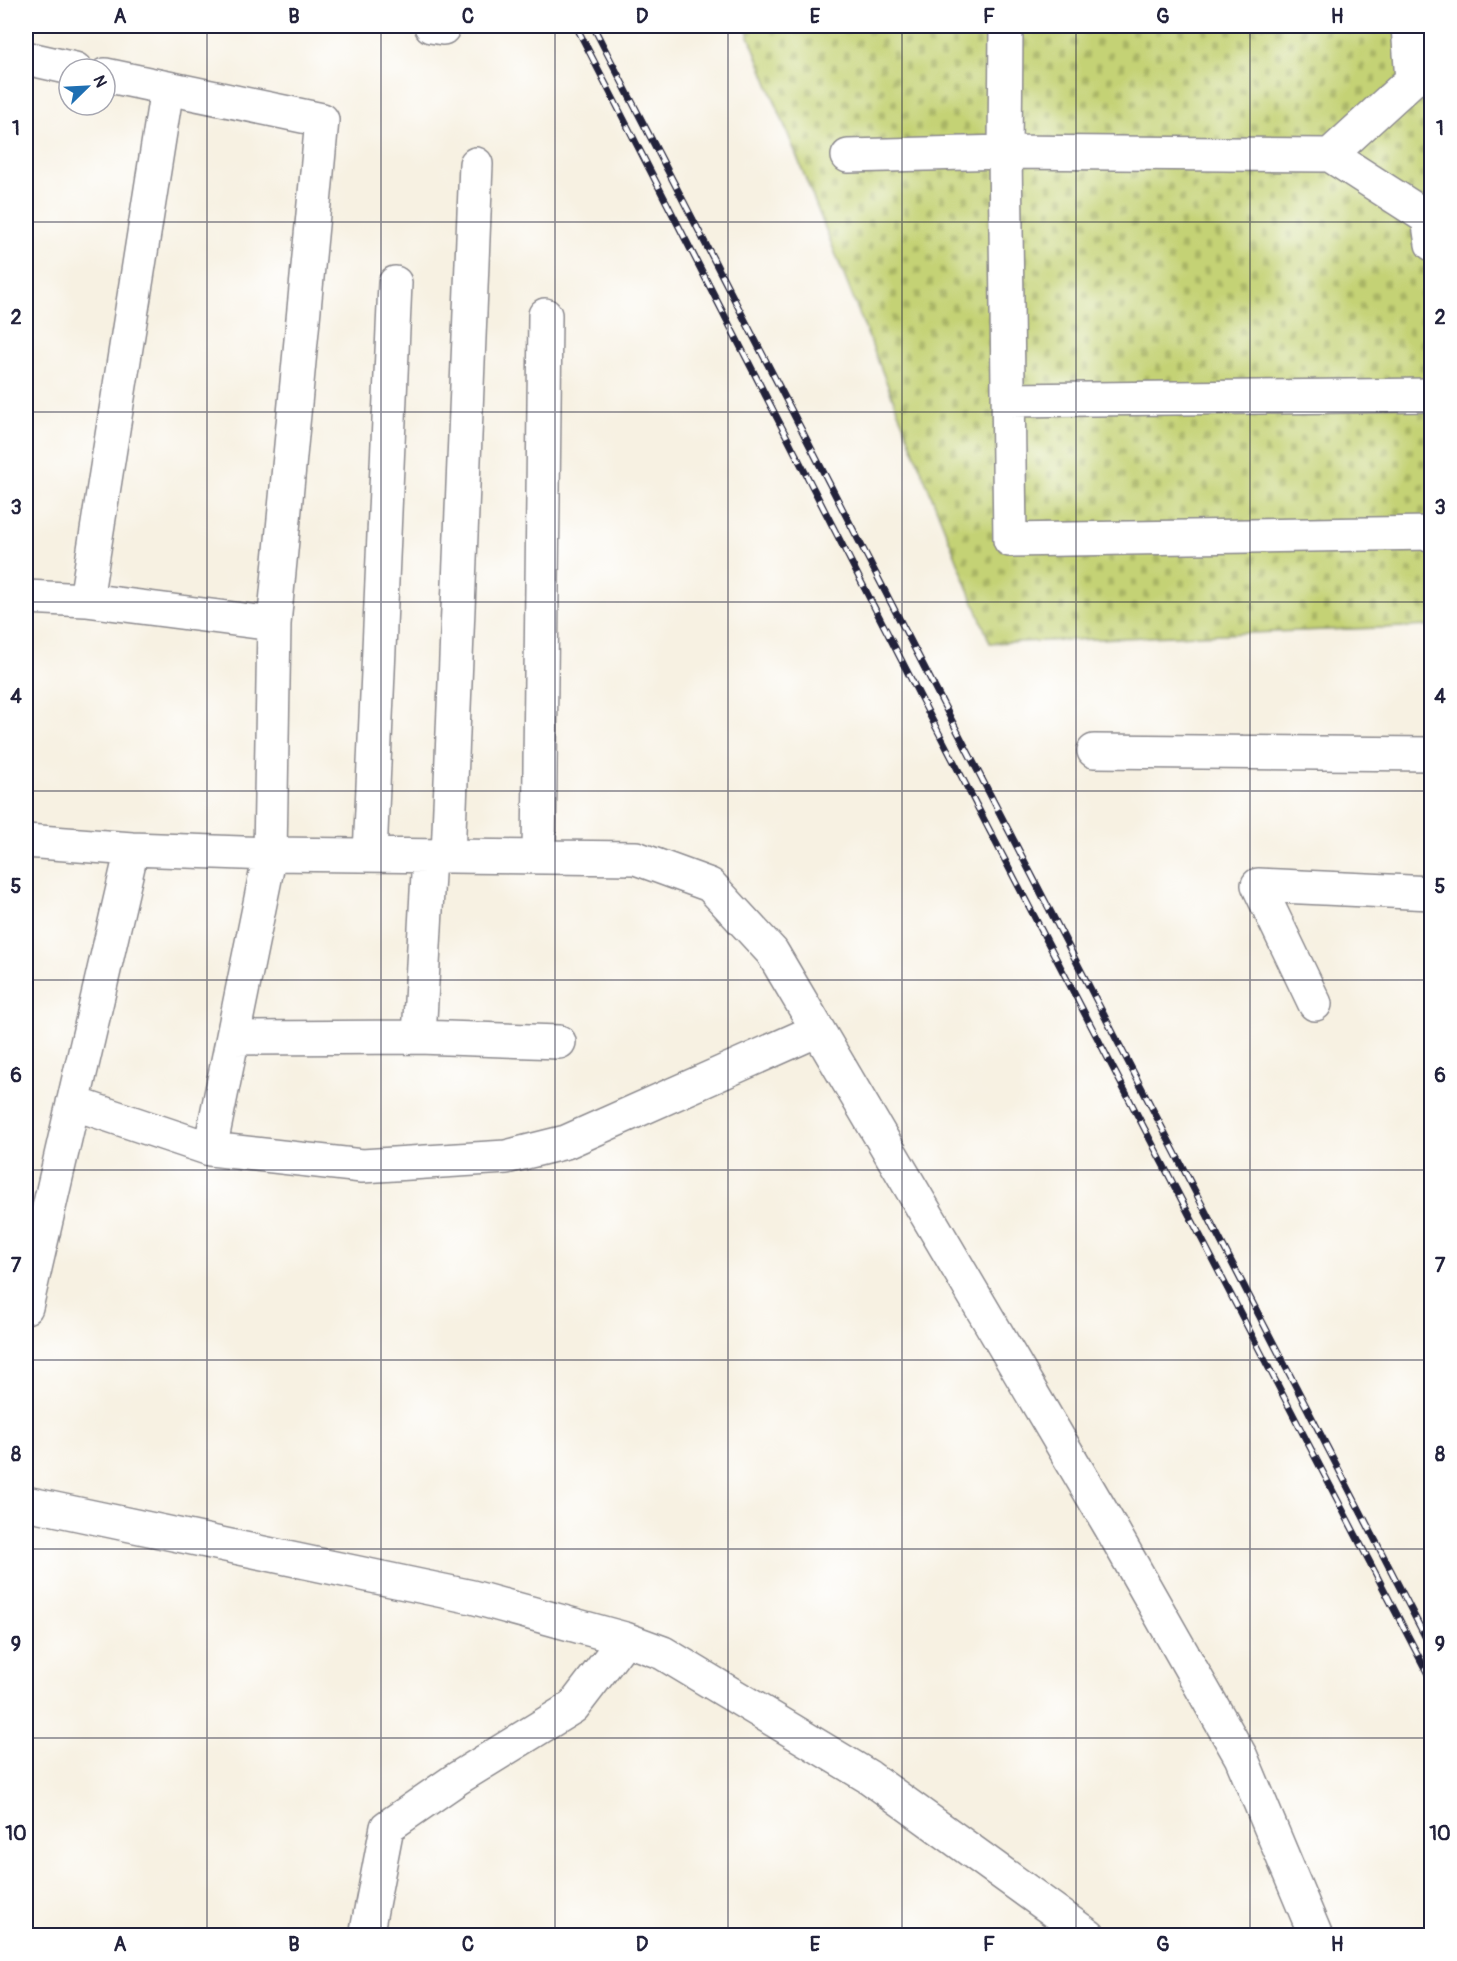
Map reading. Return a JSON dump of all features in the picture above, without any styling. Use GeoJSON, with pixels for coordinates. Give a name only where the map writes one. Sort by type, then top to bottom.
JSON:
{"type":"FeatureCollection","features":[{"type":"Feature","properties":{"kind":"street"},"geometry":{"type":"LineString","coordinates":[[1006,26],[1005,152],[1010,400],[1010,540],[1431,533]]}},
{"type":"Feature","properties":{"kind":"street"},"geometry":{"type":"LineString","coordinates":[[1330,155],[1422,86],[1408,26]]}},
{"type":"Feature","properties":{"kind":"street"},"geometry":{"type":"LineString","coordinates":[[26,58],[57,65]]}},
{"type":"Feature","properties":{"kind":"street"},"geometry":{"type":"LineString","coordinates":[[117,78],[322,120],[274,624],[270,854],[210,1149]]}},
{"type":"Feature","properties":{"kind":"street"},"geometry":{"type":"LineString","coordinates":[[86,600],[167,88]]}},
{"type":"Feature","properties":{"kind":"street"},"geometry":{"type":"LineString","coordinates":[[848,156],[1005,152],[1330,155],[1430,226]]}},
{"type":"Feature","properties":{"kind":"street"},"geometry":{"type":"LineString","coordinates":[[419,1037],[439,856],[476,164]]}},
{"type":"Feature","properties":{"kind":"street"},"geometry":{"type":"LineString","coordinates":[[370,855],[394,284]]}},
{"type":"Feature","properties":{"kind":"street"},"geometry":{"type":"LineString","coordinates":[[538,857],[545,315]]}},
{"type":"Feature","properties":{"kind":"street"},"geometry":{"type":"LineString","coordinates":[[1010,400],[1431,395]]}},
{"type":"Feature","properties":{"kind":"street"},"geometry":{"type":"LineString","coordinates":[[26,597],[86,600],[274,624]]}},
{"type":"Feature","properties":{"kind":"street"},"geometry":{"type":"LineString","coordinates":[[1094,751],[1431,754]]}},
{"type":"Feature","properties":{"kind":"street"},"geometry":{"type":"LineString","coordinates":[[26,841],[132,849],[270,854],[636,858],[710,885],[771,952],[1104,1515],[1241,1757],[1316,1935]]}},
{"type":"Feature","properties":{"kind":"street"},"geometry":{"type":"LineString","coordinates":[[26,1307],[132,849]]}},
{"type":"Feature","properties":{"kind":"street"},"geometry":{"type":"LineString","coordinates":[[1315,1004],[1258,885],[1431,893]]}},
{"type":"Feature","properties":{"kind":"street"},"geometry":{"type":"LineString","coordinates":[[73,1103],[210,1149],[362,1166],[506,1157],[566,1142],[818,1030]]}},
{"type":"Feature","properties":{"kind":"street"},"geometry":{"type":"LineString","coordinates":[[233,1038],[419,1037],[559,1042]]}},
{"type":"Feature","properties":{"kind":"street"},"geometry":{"type":"LineString","coordinates":[[26,1503],[472,1597],[625,1639],[663,1653],[869,1777],[1089,1935]]}},
{"type":"Feature","properties":{"kind":"street"},"geometry":{"type":"LineString","coordinates":[[366,1935],[387,1827],[458,1778],[573,1707],[625,1639]]}},
{"type":"Feature","properties":{"kind":"green space"},"geometry":{"type":"Polygon","coordinates":[[[745,26],[1431,26],[1431,626],[990,643],[745,26]]]}},
{"type":"Feature","properties":{"kind":"railway"},"geometry":{"type":"LineString","coordinates":[[576,26],[927,710],[1432,1682]]}},
{"type":"Feature","properties":{"kind":"railway"},"geometry":{"type":"LineString","coordinates":[[593,26],[1432,1650]]}}]}
